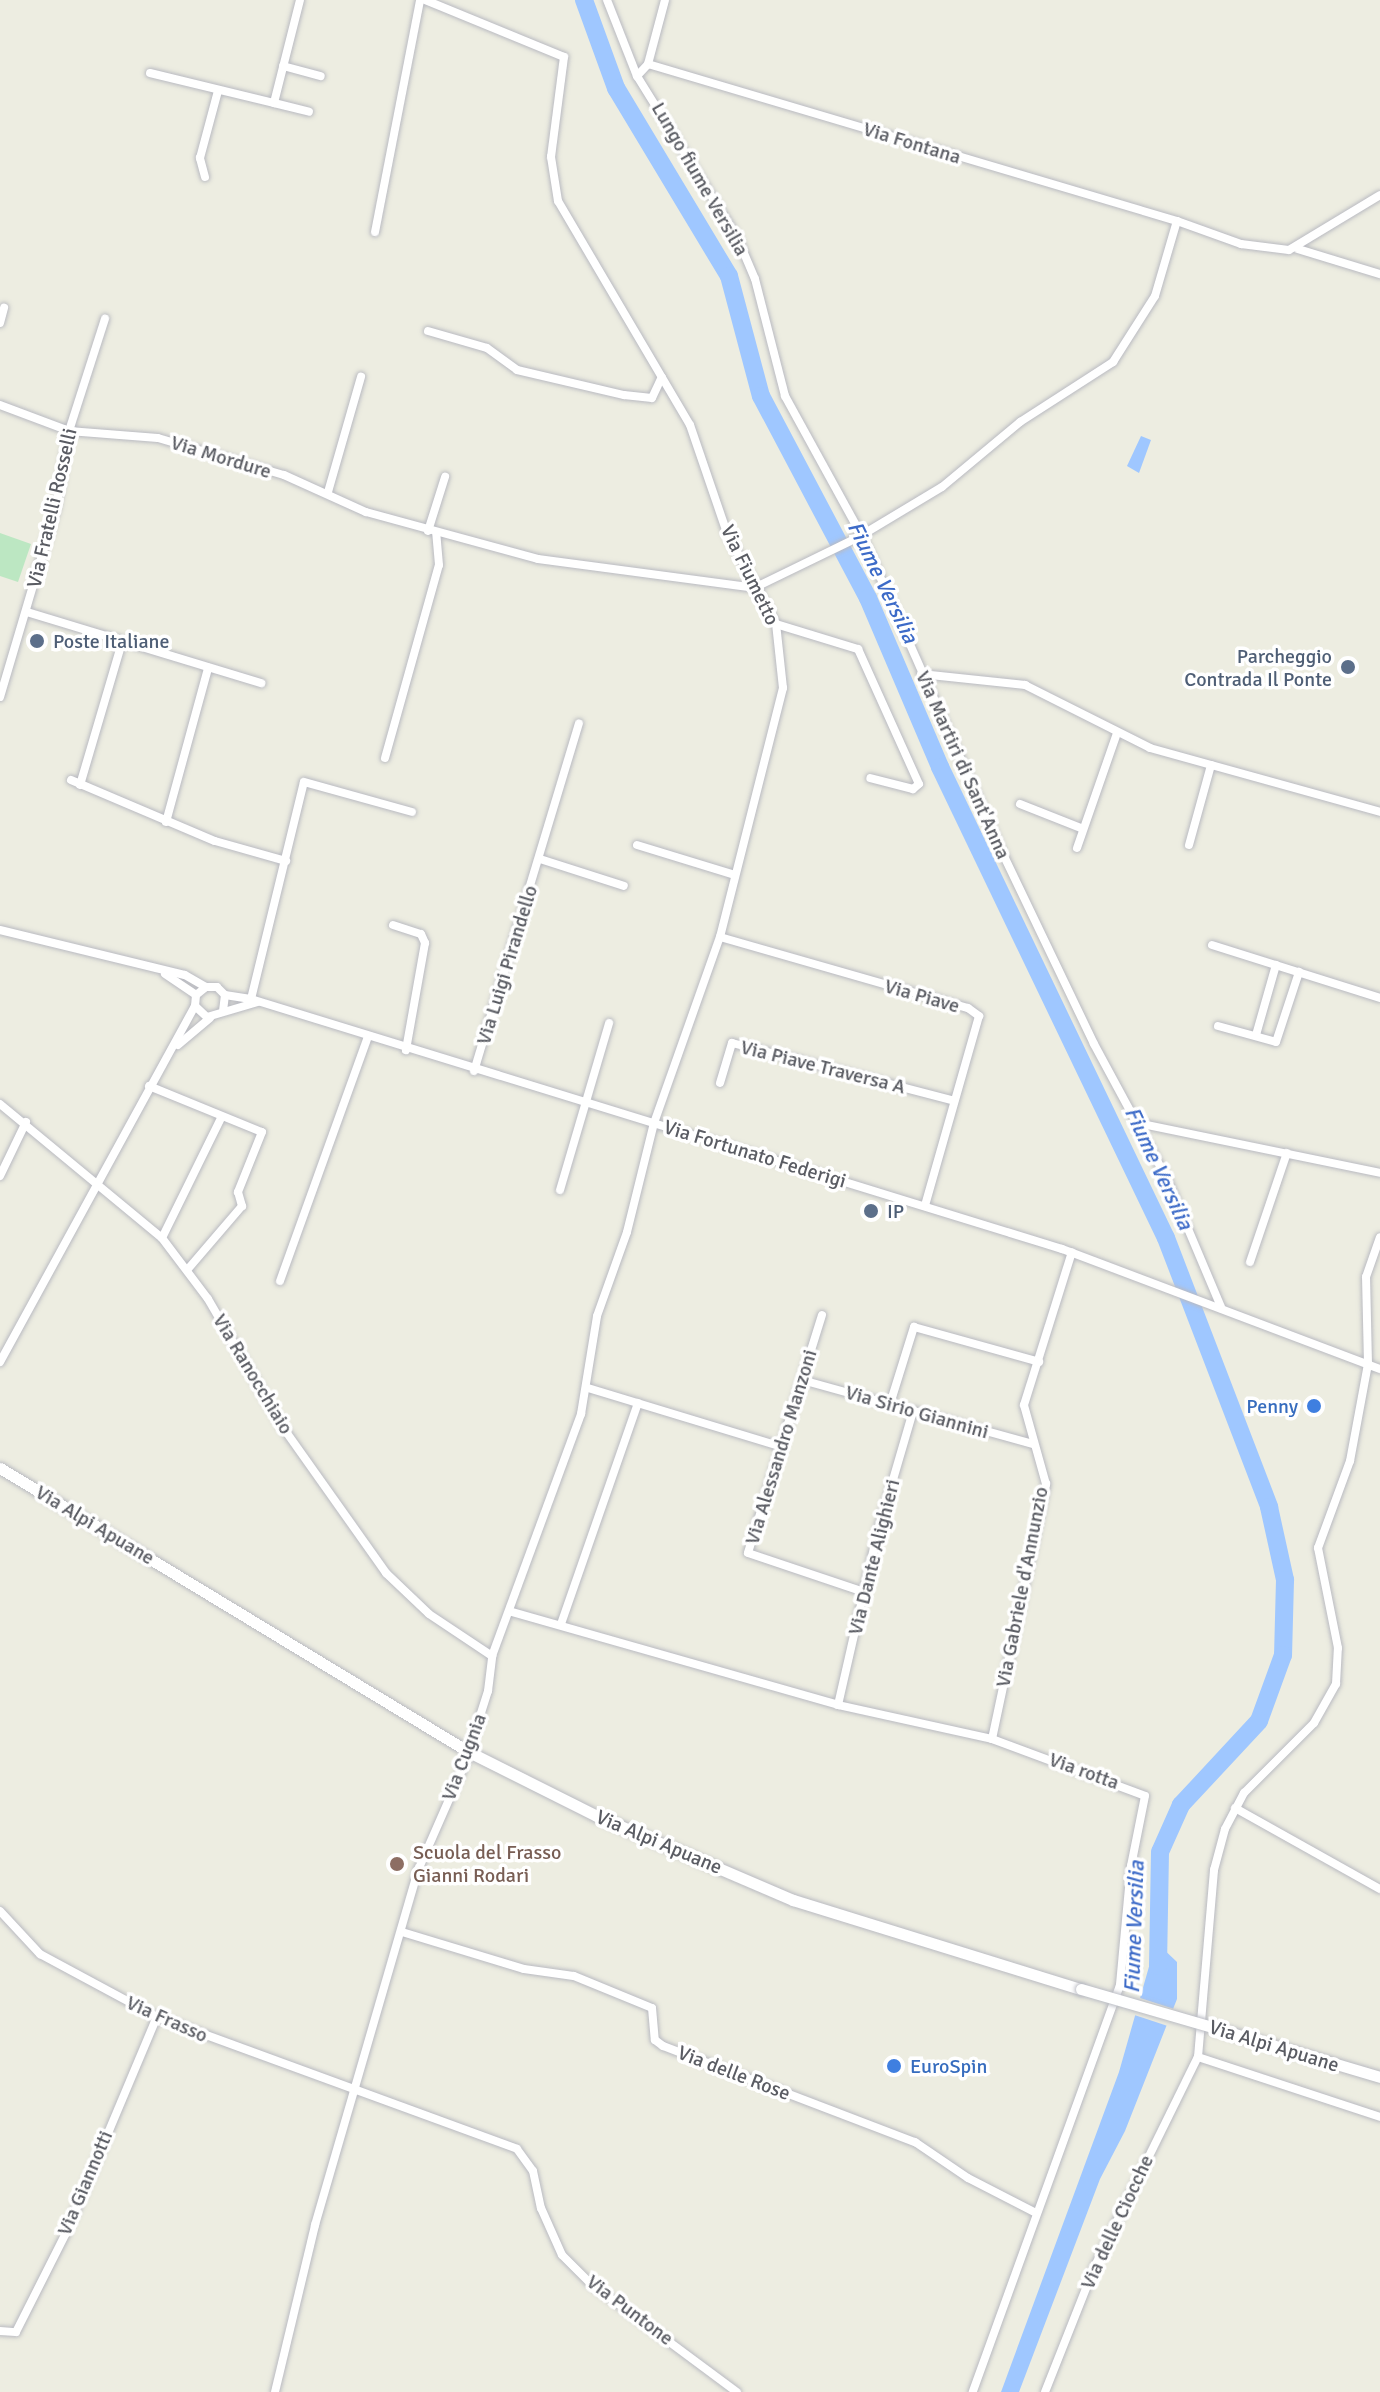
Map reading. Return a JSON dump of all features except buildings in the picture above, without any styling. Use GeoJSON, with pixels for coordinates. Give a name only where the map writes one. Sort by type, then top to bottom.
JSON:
{"type":"FeatureCollection","features":[{"type":"Feature","properties":{"kind":"main road","name":"Via Alpi Apuane"},"geometry":{"type":"LineString","coordinates":[[0,1468],[469,1752],[597,1816],[793,1900],[1380,2077]]}},
{"type":"Feature","properties":{"kind":"street"},"geometry":{"type":"LineString","coordinates":[[274,103],[300,0]]}},
{"type":"Feature","properties":{"kind":"street","name":"Via Fiumetto"},"geometry":{"type":"LineString","coordinates":[[375,232],[422,0],[564,57],[551,157],[558,201],[690,425],[727,533],[776,624],[784,671],[780,707],[720,937],[654,1123]]}},
{"type":"Feature","properties":{"kind":"street","name":"Lungo fiume Versilia"},"geometry":{"type":"LineString","coordinates":[[607,0],[637,76],[738,239],[755,279],[785,396],[859,537]]}},
{"type":"Feature","properties":{"kind":"street"},"geometry":{"type":"LineString","coordinates":[[637,76],[648,64],[665,0]]}},
{"type":"Feature","properties":{"kind":"street","name":"Via Fontana"},"geometry":{"type":"LineString","coordinates":[[648,64],[1177,221]]}},
{"type":"Feature","properties":{"kind":"street"},"geometry":{"type":"LineString","coordinates":[[283,66],[321,76]]}},
{"type":"Feature","properties":{"kind":"street"},"geometry":{"type":"LineString","coordinates":[[150,73],[309,112]]}},
{"type":"Feature","properties":{"kind":"street"},"geometry":{"type":"LineString","coordinates":[[205,177],[200,158],[218,91]]}},
{"type":"Feature","properties":{"kind":"street"},"geometry":{"type":"LineString","coordinates":[[1298,249],[1380,195]]}},
{"type":"Feature","properties":{"kind":"street"},"geometry":{"type":"LineString","coordinates":[[754,588],[859,537],[970,468],[1020,422],[1113,362],[1155,296],[1177,221],[1241,244],[1298,249],[1380,274]]}},
{"type":"Feature","properties":{"kind":"street"},"geometry":{"type":"LineString","coordinates":[[0,323],[4,308]]}},
{"type":"Feature","properties":{"kind":"street","name":"Via Fratelli Rosselli"},"geometry":{"type":"LineString","coordinates":[[0,697],[56,508],[69,431],[105,319]]}},
{"type":"Feature","properties":{"kind":"street"},"geometry":{"type":"LineString","coordinates":[[428,331],[487,348],[517,370],[624,395],[652,398],[662,377]]}},
{"type":"Feature","properties":{"kind":"street"},"geometry":{"type":"LineString","coordinates":[[328,492],[361,377]]}},
{"type":"Feature","properties":{"kind":"street","name":"Via Mordure"},"geometry":{"type":"LineString","coordinates":[[0,405],[69,431],[158,438],[328,492],[366,512],[538,559],[754,588]]}},
{"type":"Feature","properties":{"kind":"street"},"geometry":{"type":"LineString","coordinates":[[385,758],[439,565],[432,531],[445,477]]}},
{"type":"Feature","properties":{"kind":"street","name":"Via Martiri di Sant'Anna"},"geometry":{"type":"LineString","coordinates":[[859,537],[1062,979],[1137,1123],[1221,1307]]}},
{"type":"Feature","properties":{"kind":"street"},"geometry":{"type":"LineString","coordinates":[[27,612],[261,683]]}},
{"type":"Feature","properties":{"kind":"street"},"geometry":{"type":"LineString","coordinates":[[776,624],[858,649],[919,784],[913,789],[870,778]]}},
{"type":"Feature","properties":{"kind":"street"},"geometry":{"type":"LineString","coordinates":[[80,785],[122,642]]}},
{"type":"Feature","properties":{"kind":"street"},"geometry":{"type":"LineString","coordinates":[[166,822],[208,668]]}},
{"type":"Feature","properties":{"kind":"street"},"geometry":{"type":"LineString","coordinates":[[921,674],[1025,685],[1063,700],[1117,733],[1211,765],[1380,812]]}},
{"type":"Feature","properties":{"kind":"street","name":"Via Luigi Pirandello"},"geometry":{"type":"LineString","coordinates":[[474,1071],[579,723]]}},
{"type":"Feature","properties":{"kind":"street"},"geometry":{"type":"LineString","coordinates":[[1077,848],[1081,828],[1117,733]]}},
{"type":"Feature","properties":{"kind":"street"},"geometry":{"type":"LineString","coordinates":[[1189,845],[1211,765]]}},
{"type":"Feature","properties":{"kind":"street"},"geometry":{"type":"LineString","coordinates":[[71,780],[166,822],[286,861]]}},
{"type":"Feature","properties":{"kind":"street"},"geometry":{"type":"LineString","coordinates":[[172,1052],[212,1017],[255,1000],[304,782],[412,812]]}},
{"type":"Feature","properties":{"kind":"street"},"geometry":{"type":"LineString","coordinates":[[1020,804],[1081,828]]}},
{"type":"Feature","properties":{"kind":"street"},"geometry":{"type":"LineString","coordinates":[[637,845],[735,875]]}},
{"type":"Feature","properties":{"kind":"street","name":"Via Luigi Pirandello"},"geometry":{"type":"LineString","coordinates":[[540,859],[624,886]]}},
{"type":"Feature","properties":{"kind":"street"},"geometry":{"type":"LineString","coordinates":[[393,925],[421,934],[425,943],[406,1050]]}},
{"type":"Feature","properties":{"kind":"street"},"geometry":{"type":"LineString","coordinates":[[0,930],[185,975],[225,995],[223,1011]]}},
{"type":"Feature","properties":{"kind":"street","name":"Via Piave"},"geometry":{"type":"LineString","coordinates":[[720,937],[979,1016],[925,1205]]}},
{"type":"Feature","properties":{"kind":"street"},"geometry":{"type":"LineString","coordinates":[[1212,945],[1380,998]]}},
{"type":"Feature","properties":{"kind":"street"},"geometry":{"type":"LineString","coordinates":[[1256,1035],[1276,965]]}},
{"type":"Feature","properties":{"kind":"street"},"geometry":{"type":"LineString","coordinates":[[161,971],[196,995]]}},
{"type":"Feature","properties":{"kind":"street"},"geometry":{"type":"LineString","coordinates":[[1218,1026],[1276,1042],[1299,972]]}},
{"type":"Feature","properties":{"kind":"street"},"geometry":{"type":"LineString","coordinates":[[0,1362],[3,1349],[100,1184],[149,1086],[172,1052],[195,1006],[196,995],[206,987]]}},
{"type":"Feature","properties":{"kind":"street","name":"Via Fortunato Federigi"},"geometry":{"type":"LineString","coordinates":[[225,995],[255,1000],[367,1039],[654,1123],[1072,1252],[1380,1369]]}},
{"type":"Feature","properties":{"kind":"street"},"geometry":{"type":"LineString","coordinates":[[195,1006],[212,1017]]}},
{"type":"Feature","properties":{"kind":"street"},"geometry":{"type":"LineString","coordinates":[[560,1190],[609,1023]]}},
{"type":"Feature","properties":{"kind":"street"},"geometry":{"type":"LineString","coordinates":[[280,1281],[367,1039]]}},
{"type":"Feature","properties":{"kind":"street","name":"Via Piave Traversa A"},"geometry":{"type":"LineString","coordinates":[[720,1083],[732,1043],[954,1101]]}},
{"type":"Feature","properties":{"kind":"street"},"geometry":{"type":"LineString","coordinates":[[149,1086],[221,1118],[262,1132],[238,1192],[242,1206],[188,1269]]}},
{"type":"Feature","properties":{"kind":"street","name":"Via Ranocchiaio"},"geometry":{"type":"LineString","coordinates":[[0,1104],[26,1122],[162,1238],[188,1269],[282,1426],[363,1544],[429,1614],[492,1656]]}},
{"type":"Feature","properties":{"kind":"street"},"geometry":{"type":"LineString","coordinates":[[162,1238],[221,1118]]}},
{"type":"Feature","properties":{"kind":"street"},"geometry":{"type":"LineString","coordinates":[[0,1176],[26,1122]]}},
{"type":"Feature","properties":{"kind":"street","name":"Via Cugnia"},"geometry":{"type":"LineString","coordinates":[[275,2392],[315,2225],[419,1868],[469,1752],[488,1691],[492,1656],[512,1612],[588,1388],[597,1316],[627,1232],[654,1123]]}},
{"type":"Feature","properties":{"kind":"street"},"geometry":{"type":"LineString","coordinates":[[1137,1123],[1380,1173]]}},
{"type":"Feature","properties":{"kind":"street"},"geometry":{"type":"LineString","coordinates":[[1250,1262],[1287,1153]]}},
{"type":"Feature","properties":{"kind":"street","name":"Via delle Ciocche"},"geometry":{"type":"LineString","coordinates":[[1045,2392],[1095,2266],[1198,2057],[1214,1870],[1235,1808],[1256,1779],[1314,1723],[1336,1684],[1338,1648],[1318,1548],[1350,1461],[1368,1364],[1365,1285],[1380,1237]]}},
{"type":"Feature","properties":{"kind":"street","name":"Via Gabriele d'Annunzio"},"geometry":{"type":"LineString","coordinates":[[992,1739],[1046,1484],[1024,1405],[1072,1252]]}},
{"type":"Feature","properties":{"kind":"street","name":"Via Alessandro Manzoni"},"geometry":{"type":"LineString","coordinates":[[822,1315],[748,1553],[864,1592]]}},
{"type":"Feature","properties":{"kind":"street"},"geometry":{"type":"LineString","coordinates":[[890,1404],[914,1327],[1039,1362]]}},
{"type":"Feature","properties":{"kind":"street","name":"Via Sirio Giannini"},"geometry":{"type":"LineString","coordinates":[[802,1380],[1033,1444]]}},
{"type":"Feature","properties":{"kind":"street"},"geometry":{"type":"LineString","coordinates":[[588,1388],[782,1447]]}},
{"type":"Feature","properties":{"kind":"street"},"geometry":{"type":"LineString","coordinates":[[561,1624],[638,1403]]}},
{"type":"Feature","properties":{"kind":"street","name":"Via Dante Alighieri"},"geometry":{"type":"LineString","coordinates":[[838,1705],[864,1592],[913,1411]]}},
{"type":"Feature","properties":{"kind":"street","name":"Via rotta"},"geometry":{"type":"LineString","coordinates":[[512,1612],[838,1705],[992,1739],[1145,1796],[1131,1866],[1120,1985],[973,2392]]}},
{"type":"Feature","properties":{"kind":"street"},"geometry":{"type":"LineString","coordinates":[[1235,1808],[1380,1889]]}},
{"type":"Feature","properties":{"kind":"street","name":"Via Frasso"},"geometry":{"type":"LineString","coordinates":[[0,1911],[40,1954],[157,2017],[357,2087]]}},
{"type":"Feature","properties":{"kind":"street","name":"Via delle Rose"},"geometry":{"type":"LineString","coordinates":[[402,1932],[524,1969],[574,1976],[652,2008],[655,2040],[663,2046],[915,2142],[968,2178],[1036,2213]]}},
{"type":"Feature","properties":{"kind":"street","name":"Via Giannotti"},"geometry":{"type":"LineString","coordinates":[[0,2331],[16,2332],[59,2247],[157,2017]]}},
{"type":"Feature","properties":{"kind":"street"},"geometry":{"type":"LineString","coordinates":[[1198,2057],[1380,2117]]}},
{"type":"Feature","properties":{"kind":"street","name":"Via Puntone"},"geometry":{"type":"LineString","coordinates":[[357,2087],[517,2149],[533,2171],[541,2208],[562,2255],[590,2283],[737,2392]]}},
{"type":"Feature","properties":{"kind":"green space"},"geometry":{"type":"Polygon","coordinates":[[[0,533],[31,544],[18,582],[0,576],[0,533]]]}},
{"type":"Feature","properties":{"kind":"water"},"geometry":{"type":"Polygon","coordinates":[[[1141,436],[1151,440],[1139,473],[1127,466],[1141,436]]]}},
{"type":"Feature","properties":{"kind":"water"},"geometry":{"type":"Polygon","coordinates":[[[1156,1942],[1177,1962],[1177,1999],[1125,2131],[1100,2179],[1019,2392],[1001,2392],[1119,2072],[1156,1942]]]}},
{"type":"Feature","properties":{"kind":"pier"},"geometry":{"type":"Polygon","coordinates":[[[1137,1997],[1178,2010],[1172,2027],[1131,2014],[1137,1997]]]}},
{"type":"Feature","properties":{"kind":"waterway","name":"Fiume Versilia"},"geometry":{"type":"LineString","coordinates":[[584,0],[616,88],[729,276],[761,396],[868,598],[940,767],[1166,1238],[1269,1507],[1285,1580],[1283,1655],[1259,1721],[1181,1805],[1160,1852],[1158,1966]]}},
{"type":"Feature","properties":{"kind":"place","name":"Poste Italiane"},"geometry":{"type":"Point","coordinates":[37,641]}},
{"type":"Feature","properties":{"kind":"place","name":"Parcheggio Contrada Il Ponte"},"geometry":{"type":"Point","coordinates":[1348,667]}},
{"type":"Feature","properties":{"kind":"place","name":"IP"},"geometry":{"type":"Point","coordinates":[871,1211]}},
{"type":"Feature","properties":{"kind":"place","name":"Penny"},"geometry":{"type":"Point","coordinates":[1314,1406]}},
{"type":"Feature","properties":{"kind":"place","name":"Scuola del Frasso Gianni Rodari"},"geometry":{"type":"Point","coordinates":[397,1864]}},
{"type":"Feature","properties":{"kind":"place","name":"EuroSpin"},"geometry":{"type":"Point","coordinates":[894,2066]}}]}
